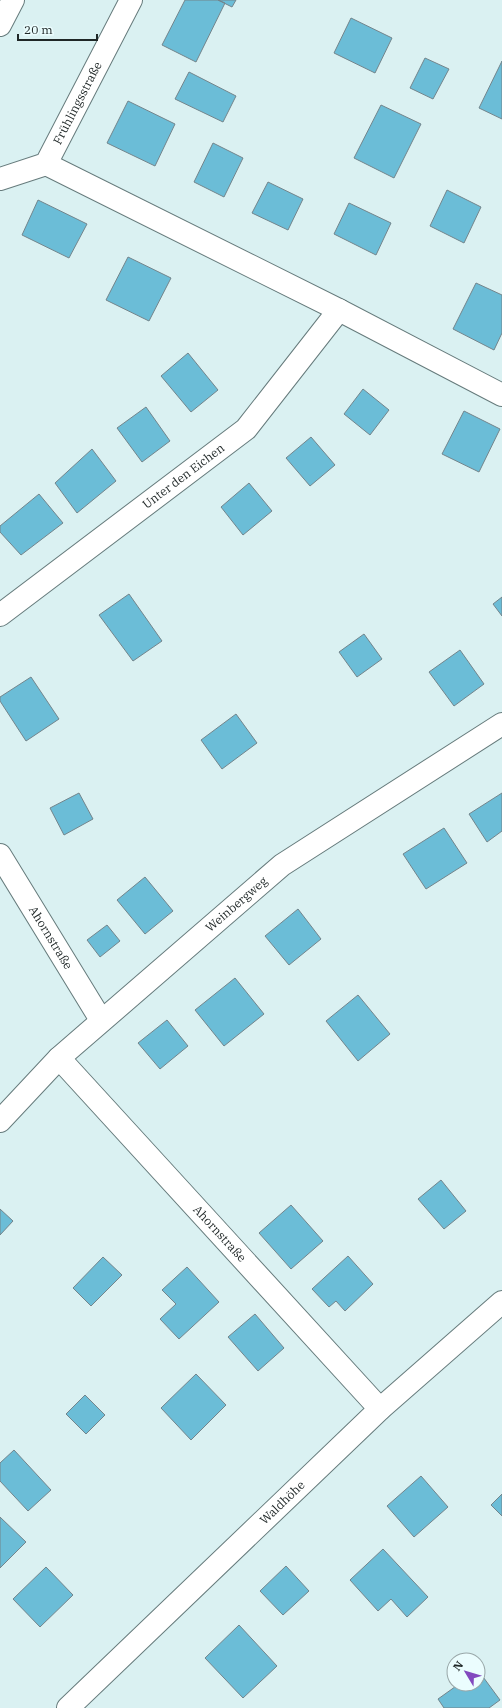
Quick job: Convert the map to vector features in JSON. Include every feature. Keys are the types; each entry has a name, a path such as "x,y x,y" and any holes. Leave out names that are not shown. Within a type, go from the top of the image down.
{"street":[{"path":"0,25 13,0"},
{"name":"Frühlingsstraße","path":"46,164 131,0"},
{"path":"0,178 46,164 339,310 502,395"},
{"name":"Unter den Eichen","path":"0,615 246,429 339,310"},
{"name":"Weinbergweg","path":"0,1121 59,1058 101,1020 282,865 502,724"},
{"name":"Ahornstraße","path":"0,855 101,1020"},
{"name":"Ahornstraße","path":"59,1058 380,1410"},
{"name":"Waldhöhe","path":"71,1707 380,1410 502,1302"}],"building":[{"path":"185,0 218,0 225,3 196,62 162,45"},
{"path":"218,0 236,0 232,7"},
{"path":"351,18 392,38 375,73 334,53"},
{"path":"425,58 449,69 433,99 410,88"},
{"path":"502,61 502,119 479,108"},
{"path":"189,72 236,96 223,122 175,99"},
{"path":"128,101 175,124 155,166 107,143"},
{"path":"381,105 421,124 394,178 354,158"},
{"path":"213,143 243,158 224,197 194,182"},
{"path":"268,182 303,199 288,230 252,213"},
{"path":"447,190 481,207 464,243 430,226"},
{"path":"38,200 87,224 69,258 22,235"},
{"path":"349,203 391,223 376,255 334,234"},
{"path":"128,257 171,278 149,321 106,300"},
{"path":"476,283 502,295 502,333 494,350 453,329"},
{"path":"188,353 218,390 191,412 161,376"},
{"path":"363,389 389,410 370,435 344,414"},
{"path":"146,407 170,441 142,462 117,428"},
{"path":"464,411 500,429 479,472 442,454"},
{"path":"311,437 335,465 310,486 286,458"},
{"path":"92,449 116,481 77,513 55,483"},
{"path":"249,483 272,511 243,535 221,507"},
{"path":"39,494 63,523 21,555 0,532 0,526"},
{"path":"129,594 162,641 133,661 99,615"},
{"path":"502,597 502,616 493,604"},
{"path":"364,634 382,659 357,677 339,652"},
{"path":"460,650 484,684 454,706 429,672"},
{"path":"31,677 59,719 26,741 0,701 0,697"},
{"path":"236,714 257,743 222,769 201,740"},
{"path":"79,793 93,819 64,835 50,808"},
{"path":"502,793 502,831 487,842 469,814"},
{"path":"444,828 467,863 426,889 403,854"},
{"path":"145,877 173,911 145,934 117,900"},
{"path":"298,909 321,939 289,965 265,936"},
{"path":"107,925 120,941 100,957 87,940"},
{"path":"235,978 264,1014 224,1046 195,1010"},
{"path":"358,995 390,1034 358,1061 326,1021"},
{"path":"167,1020 188,1046 160,1069 138,1043"},
{"path":"441,1180 466,1211 444,1229 418,1199"},
{"path":"291,1205 323,1241 291,1269 259,1233"},
{"path":"0,1209 13,1221 0,1235"},
{"path":"348,1256 373,1284 345,1311 336,1301 329,1307 312,1289"},
{"path":"103,1257 122,1275 91,1306 73,1288"},
{"path":"187,1267 219,1302 179,1339 160,1319 176,1304 162,1290"},
{"path":"255,1314 284,1348 258,1371 228,1337"},
{"path":"196,1374 226,1405 191,1440 161,1408"},
{"path":"85,1395 105,1415 86,1434 66,1414"},
{"path":"14,1450 51,1490 28,1511 0,1481 0,1463"},
{"path":"421,1476 448,1507 414,1537 387,1506"},
{"path":"502,1494 502,1516 491,1505"},
{"path":"0,1517 26,1542 0,1568"},
{"path":"383,1549 428,1597 407,1617 391,1599 378,1611 350,1580"},
{"path":"286,1566 309,1591 283,1615 260,1591"},
{"path":"46,1567 73,1595 40,1627 13,1599"},
{"path":"239,1625 277,1666 243,1698 205,1658"},
{"path":"486,1681 500,1700 489,1708 444,1708 438,1699 448,1692 486,1692"}]}
